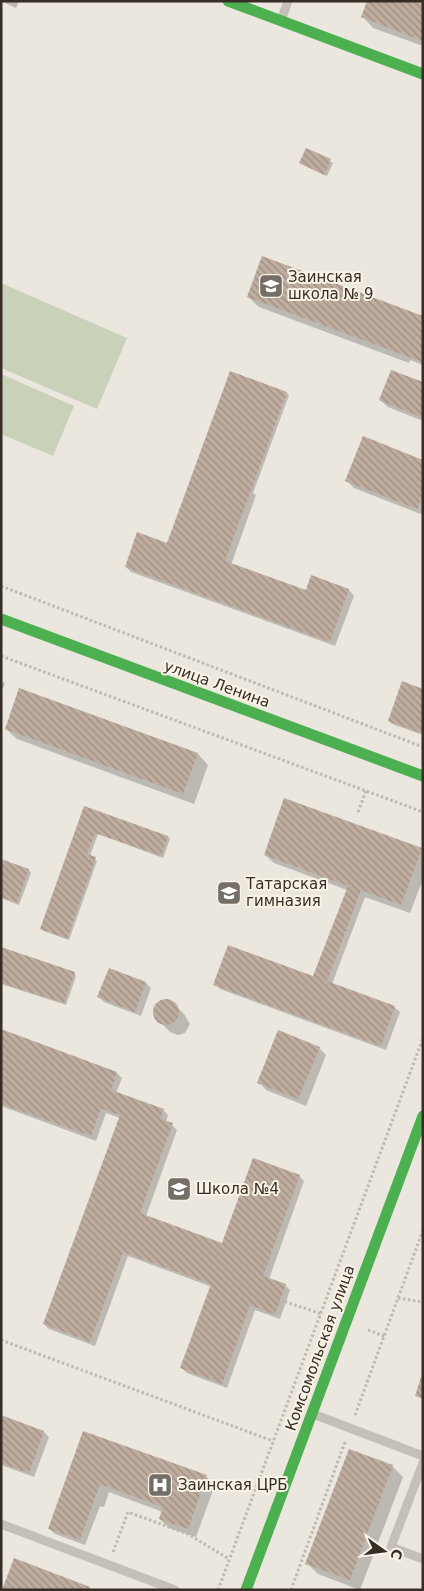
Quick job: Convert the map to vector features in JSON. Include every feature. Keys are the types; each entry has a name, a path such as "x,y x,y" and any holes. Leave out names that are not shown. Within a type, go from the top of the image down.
{"street":[{"path":"228,1 423,74"},
{"name":"улица Ленина","path":"1,619 423,776"},
{"name":"Комсомольская улица","path":"246,1590 423,1116"}],"lane":[{"path":"281,21 288,1"},
{"path":"312,1413 423,1456"},
{"path":"423,1463 391,1547 423,1559"},
{"path":"1,1524 175,1590"}],"path":[{"path":"1,586 423,747"},
{"path":"1,656 423,812"},
{"path":"358,812 366,791"},
{"path":"218,1590 423,1038"},
{"path":"291,1590 423,1230"},
{"path":"398,1298 423,1302"},
{"path":"1,1340 273,1440"},
{"path":"108,1564 128,1512 188,1534 229,1559"}],"green space":[{"path":"1,283 127,338 97,409 1,368"},
{"path":"1,374 74,406 53,456 1,434"}],"building":[{"path":"367,1 423,1 423,41 361,17"},
{"path":"306,148 331,159 324,175 299,163"},
{"path":"262,256 423,316 423,362 247,297"},
{"path":"391,370 423,382 423,418 379,400"},
{"path":"230,371 287,392 225,561 306,590 311,575 349,589 330,642 125,567 137,532 167,543"},
{"path":"363,436 423,460 423,495 417,509 345,481"},
{"path":"402,681 423,689 423,734 388,721"},
{"path":"19,688 198,753 183,794 5,729"},
{"path":"284,798 422,848 401,905 361,890 327,981 395,1006 381,1046 213,985 228,945 313,976 348,886 264,855"},
{"path":"84,806 168,836 161,856 95,833 87,854 96,857 67,939 40,929"},
{"path":"1,859 29,869 17,903 1,897"},
{"path":"1,947 75,972 64,1003 1,983"},
{"path":"109,968 146,982 135,1012 97,997"},
{"path":"166,999 175,1003 179,1012 175,1021 166,1025 157,1021 153,1012 157,1003"},
{"path":"1,1029 117,1072 111,1090 164,1109 160,1119 173,1123 140,1213 222,1243 253,1158 300,1175 263,1276 286,1284 275,1315 250,1305 222,1384 180,1368 211,1284 123,1252 90,1342 43,1324 120,1115 101,1108 91,1136 1,1104"},
{"path":"278,1030 320,1047 298,1099 257,1083"},
{"path":"423,1374 423,1399 415,1396"},
{"path":"1,1415 44,1431 29,1473 1,1463"},
{"path":"83,1431 207,1475 188,1529 159,1519 163,1507 100,1484 80,1540 48,1529"},
{"path":"349,1449 393,1465 350,1580 305,1564"},
{"path":"14,1558 90,1587 89,1590 2,1590"}],"traffic: fast":[{"path":"228,1 423,74"},
{"path":"1,619 423,776"},
{"path":"246,1590 423,1116"}],"place":[{"name":"Заинская школа № 9","path":"271,286"},
{"name":"Татарская гимназия","path":"229,893"},
{"name":"Школа №4","path":"179,1189"},
{"name":"Заинская ЦРБ","path":"160,1485"}]}
